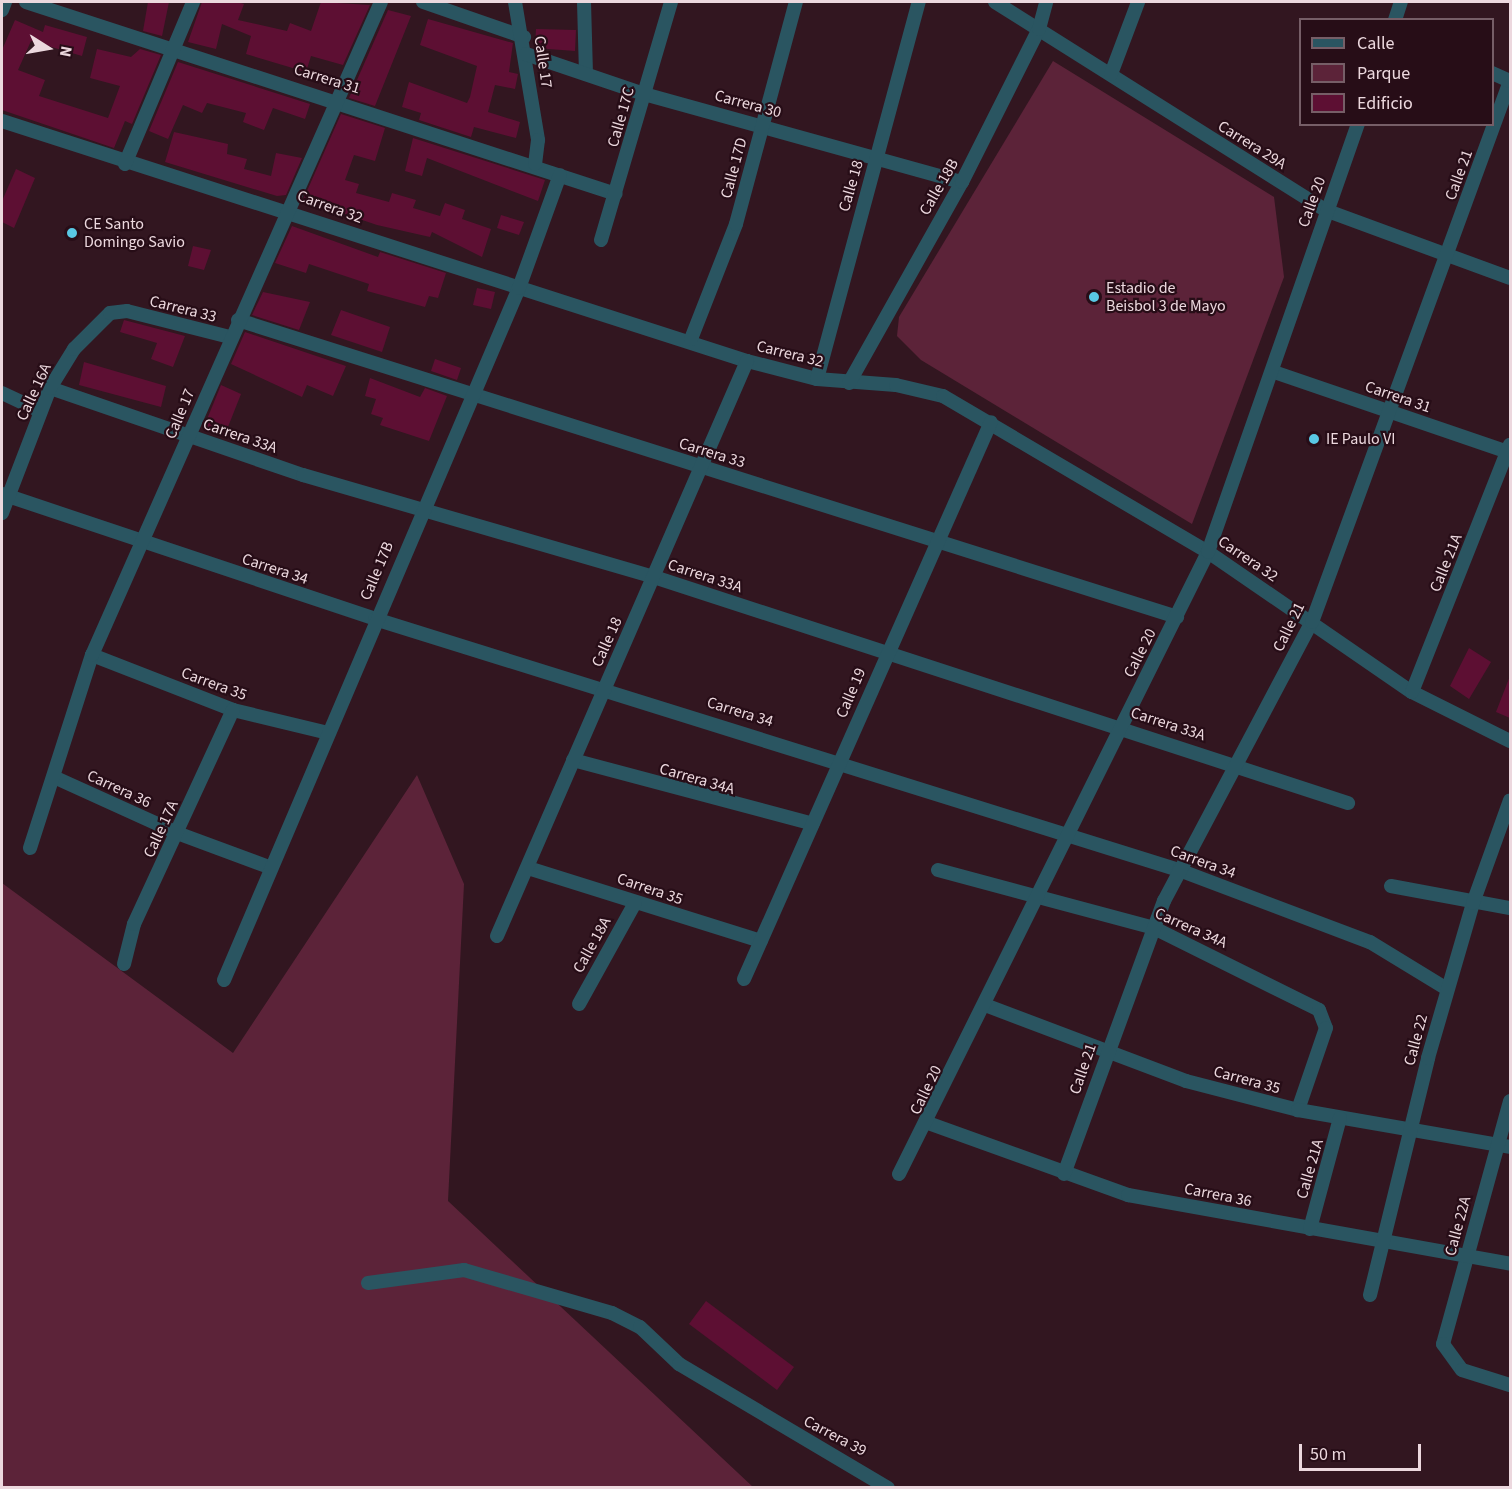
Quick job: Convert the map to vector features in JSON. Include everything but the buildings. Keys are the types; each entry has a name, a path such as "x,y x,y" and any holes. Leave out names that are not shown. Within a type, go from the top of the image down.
{"street":[{"path":"2,10 5,2"},
{"name":"Carrera 31","path":"26,2 337,99 535,164 616,194"},
{"path":"125,164 193,2"},
{"name":"Calle 17","path":"30,848 56,778 92,655 139,542 190,436 230,337 381,2"},
{"path":"423,2 524,37"},
{"name":"Calle 17","path":"515,2 524,37 538,140 535,164"},
{"path":"584,2 586,74"},
{"name":"Calle 17C","path":"601,240 671,2"},
{"name":"Calle 17D","path":"691,339 736,224 795,2"},
{"name":"Calle 18","path":"817,379 919,2"},
{"name":"Carrera 29A","path":"995,2 1325,210 1510,278"},
{"name":"Calle 18B","path":"849,382 962,182 1039,29 1046,2"},
{"path":"1111,74 1138,2"},
{"path":"1396,18 1401,2"},
{"name":"Carrera 30","path":"526,54 644,94 877,155 962,182"},
{"path":"1494,74 1510,81"},
{"name":"Calle 21","path":"1494,125 1510,81"},
{"name":"Carrera 32","path":"2,121 125,164 287,209 519,288 691,339 747,361 817,379 943,396 991,422 1208,552 1412,692 1510,741"},
{"name":"Calle 20","path":"899,1174 928,1123 1040,893 1066,834 1208,552 1274,372 1325,210 1357,126"},
{"name":"Calle 21","path":"1064,1174 1107,1051 1154,927 1179,870 1312,622 1494,126"},
{"name":"Calle 17B","path":"224,980 269,867 422,508 519,288 560,175"},
{"name":"Carrera 33","path":"127,311 230,337"},
{"name":"Calle 16A","path":"2,513 6,495 50,388 92,328 110,313 127,311"},
{"name":"Carrera 33","path":"238,320 471,398 704,468 1177,617"},
{"name":"Calle 18","path":"497,936 604,688 704,468 747,361"},
{"name":"Carrera 31","path":"1274,372 1510,450"},
{"name":"Carrera 33A","path":"50,388 190,436 654,577 886,653 1122,726 1348,803"},
{"path":"2,393 40,411"},
{"name":"Calle 19","path":"744,978 840,762 934,540 991,422"},
{"name":"Calle 21A","path":"1412,692 1510,450"},
{"name":"Carrera 34","path":"6,495 139,542 375,619 604,688 1179,870 1370,942 1447,989"},
{"name":"Carrera 35","path":"92,655 233,710 328,733"},
{"name":"Calle 17A","path":"124,964 134,924 233,710"},
{"name":"Carrera 34A","path":"573,760 813,824"},
{"name":"Carrera 36","path":"56,778 177,833 269,867"},
{"name":"Calle 22","path":"1370,1295 1447,989 1473,903 1510,800"},
{"name":"Carrera 35","path":"528,868 576,879 634,903 761,941"},
{"name":"Carrera 34A","path":"938,870 1040,893 1154,927 1319,1010 1326,1028 1298,1110"},
{"path":"1390,886 1510,908"},
{"name":"Calle 18A","path":"579,1004 634,903"},
{"name":"Carrera 35","path":"985,1005 1186,1081 1340,1119 1504,1145"},
{"name":"Calle 22A","path":"1510,1101 1504,1145 1445,1328 1450,1358 1462,1370 1510,1385"},
{"name":"Calle 21A","path":"1310,1229 1340,1119"},
{"name":"Carrera 36","path":"928,1123 1064,1174 1128,1195 1382,1243 1468,1254 1510,1264"},
{"name":"Carrera 39","path":"368,1283 465,1270 612,1313 640,1327 679,1364 764,1417 888,1488"}],"green space":[{"name":"Estadio de Beisbol 3 de Mayo","path":"1053,61 1274,197 1284,277 1192,524 921,360 897,336 899,317"},
{"path":"417,775 464,884 448,1201 753,1487 2,1487 2,883 233,1053"}],"place":[{"name":"CE Santo Domingo Savio","path":"72,233"},
{"name":"Estadio de Beisbol 3 de Mayo","path":"1094,297"},
{"name":"IE Paulo VI","path":"1314,439"}]}
